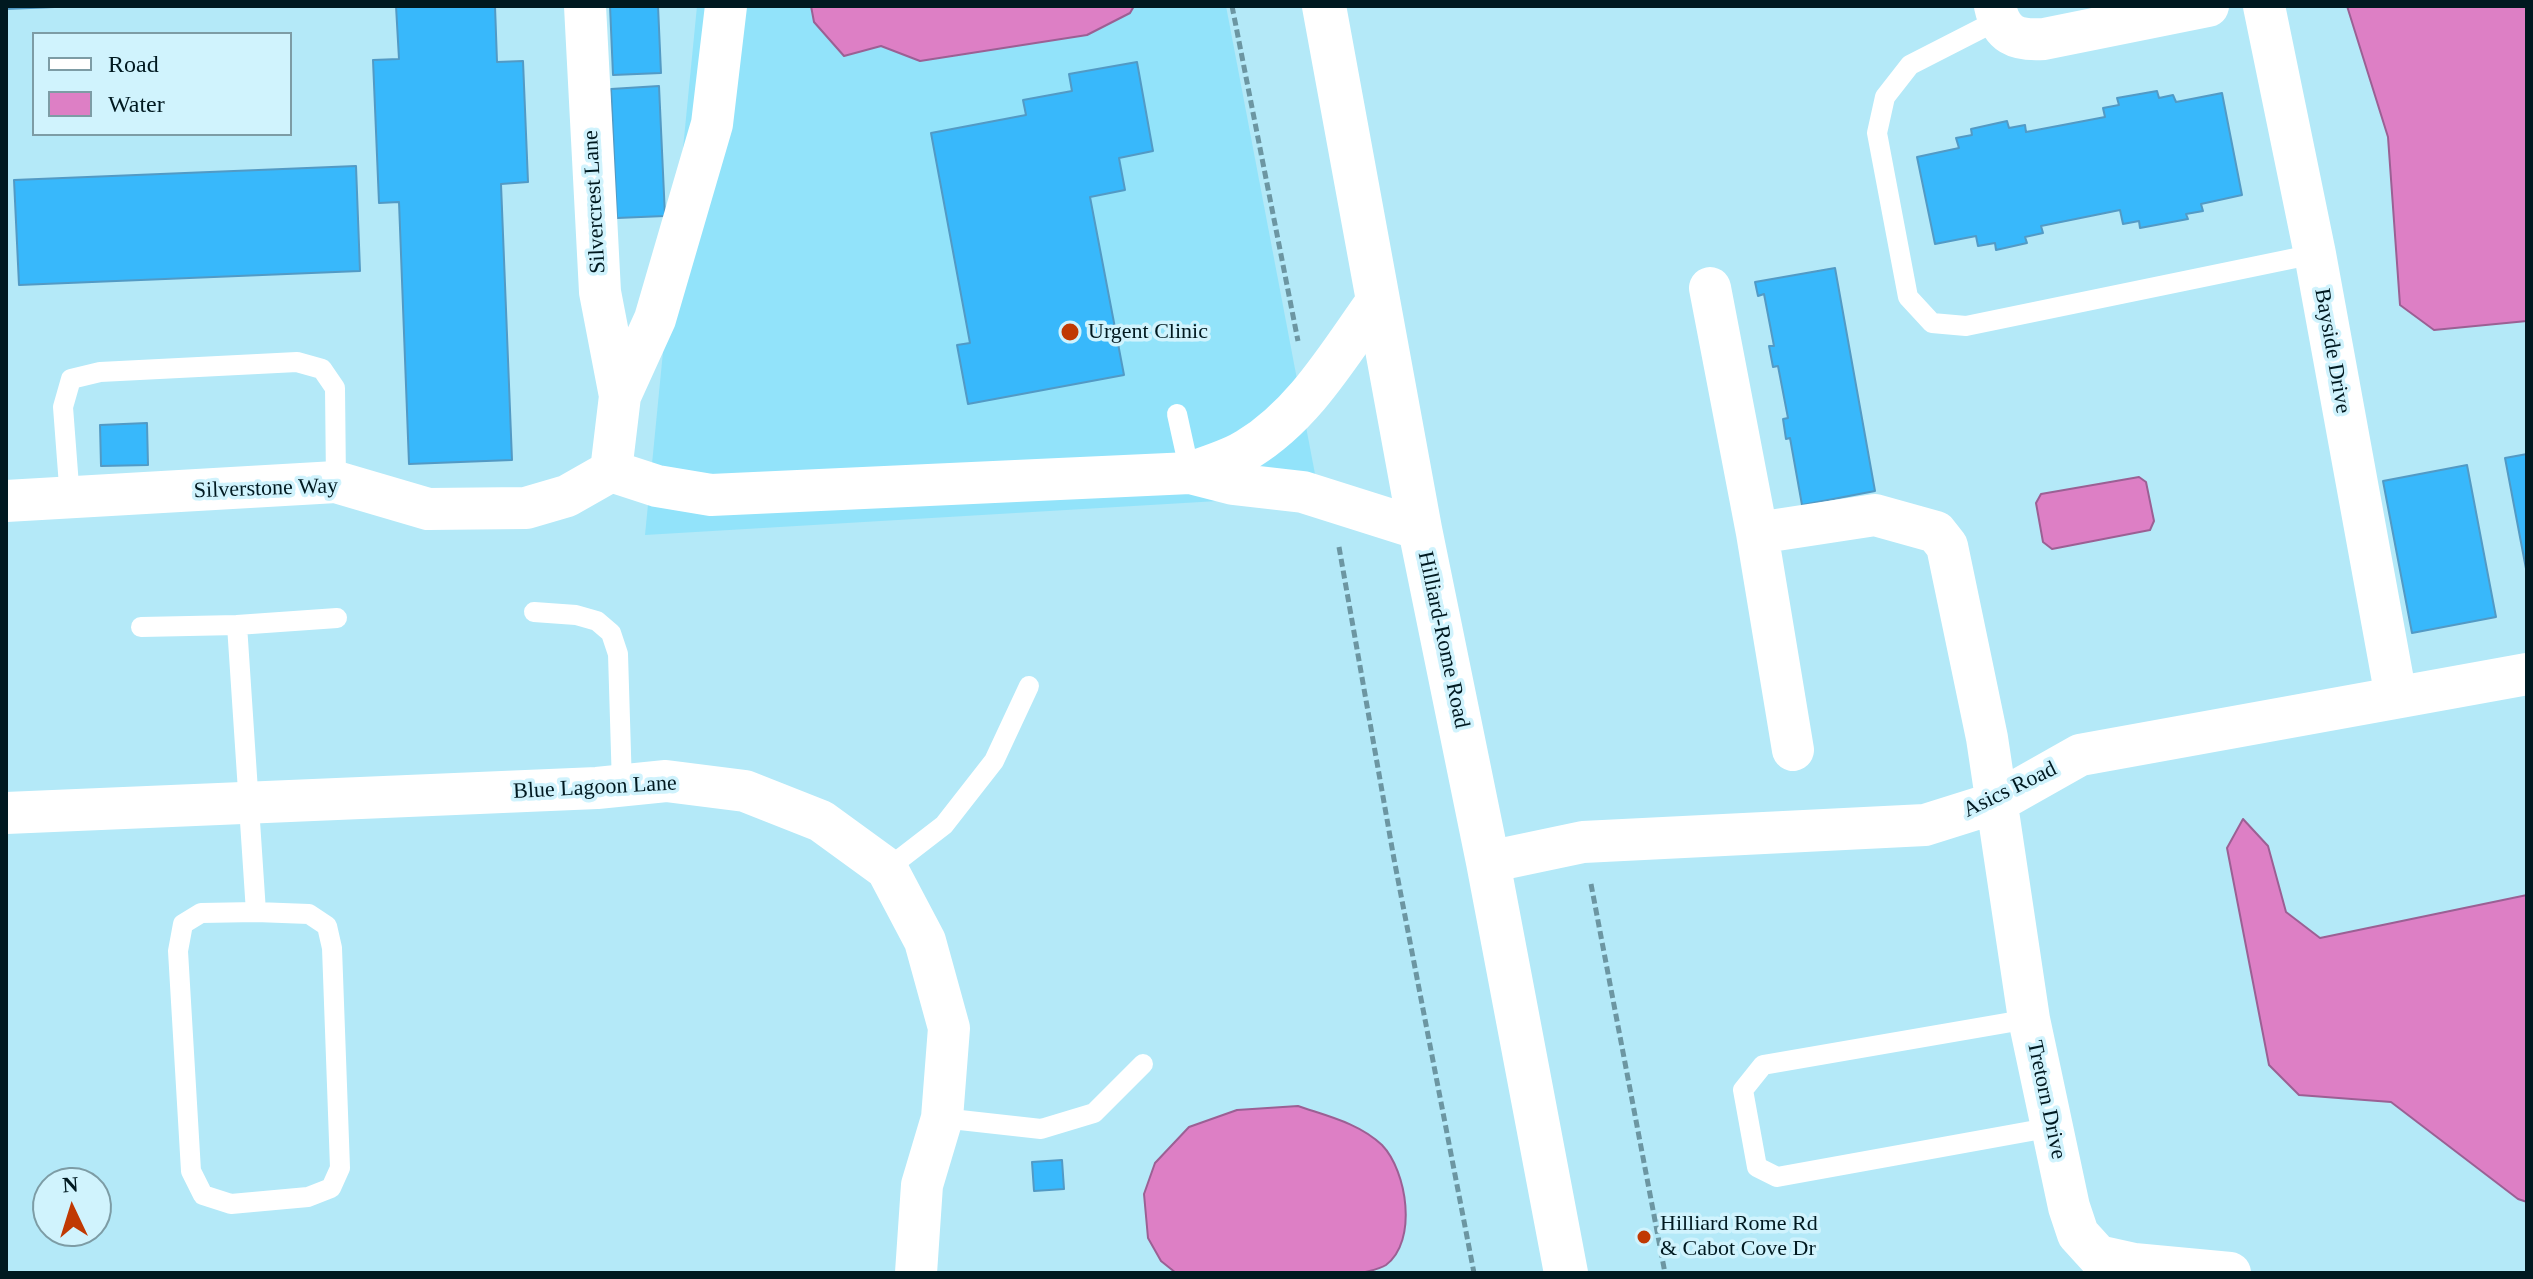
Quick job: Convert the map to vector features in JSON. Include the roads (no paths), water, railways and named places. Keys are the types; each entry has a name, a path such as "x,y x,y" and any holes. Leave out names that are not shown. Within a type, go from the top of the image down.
{"main road":[{"name":"Hilliard-Rome Road","path":"1324,6 1420,529 1488,862 1566,1273"}],"street":[{"name":"Silvercrest Lane","path":"585,6 600,292 620,396"},
{"path":"726,6 712,124 655,319 620,396 611,471 657,486 711,495 1190,473 1233,484 1303,492 1420,529"},
{"path":"1996,13 2009,34 2026,41 2208,6"},
{"name":"Bayside Drive","path":"2264,6 2315,254 2396,697"},
{"path":"1710,288 1757,533 1793,750"},
{"path":"1190,473 1245,451 1283,424 1311,393 1378,300"},
{"name":"Silverstone Way","path":"6,501 336,482 428,509 526,508 567,496 611,471"},
{"name":"Tretorn Drive","path":"1757,533 1875,515 1936,532 1947,546 1987,738 2029,1019 2069,1207 2078,1234 2098,1256 2134,1264 2230,1273"},
{"name":"Asics Road","path":"1488,862 1583,842 1925,825 1995,803 2080,755 2527,674"},
{"name":"Blue Lagoon Lane","path":"6,813 622,786 666,781 745,791 821,821 887,869 925,941 949,1028 942,1118 922,1185 916,1273"}],"lane":[{"path":"1996,13 1910,65 1885,97 1877,133 1908,297 1932,323 1966,326 2315,254"},
{"path":"70,499 63,407 71,379 100,372 297,362 322,369 335,388 336,482"},
{"path":"1177,414 1190,473"},
{"path":"534,612 576,615 597,621 611,633 619,665 622,786"},
{"path":"141,627 237,625 337,618"},
{"path":"237,625 256,912"},
{"path":"887,869 944,825 986,772 1029,686"},
{"path":"256,912 309,914 327,926 332,948 340,1168 331,1188 308,1197 231,1204 203,1195 191,1171 178,951 183,924 201,913 256,912"},
{"path":"2029,1019 1763,1065 1743,1090 1757,1167 1777,1177 2053,1127"},
{"path":"942,1118 1041,1129 1094,1113 1143,1064"}],"water":[{"path":"811,6 1134,6 1130,13 1087,35 920,61 881,46 844,56 814,22"},
{"path":"2347,6 2527,6 2527,321 2434,330 2400,305 2388,137"},
{"path":"2139,477 2146,482 2154,521 2150,530 2052,549 2043,542 2036,503 2041,494"},
{"path":"2243,819 2268,846 2286,912 2320,938 2527,895 2527,1202 2518,1199 2391,1102 2299,1095 2269,1065 2227,848"},
{"path":"1298,1106 1363,1131 1382,1145 1391,1157 1403,1188 1405,1206 1402,1240 1396,1254 1386,1265 1362,1273 1176,1273 1161,1261 1148,1238 1144,1194 1155,1163 1189,1127 1237,1110"}],"place":[{"name":"Urgent Clinic","path":"1070,332"},
{"name":"Hilliard Rome Rd & Cabot Cove Dr","path":"1644,1237"}]}
